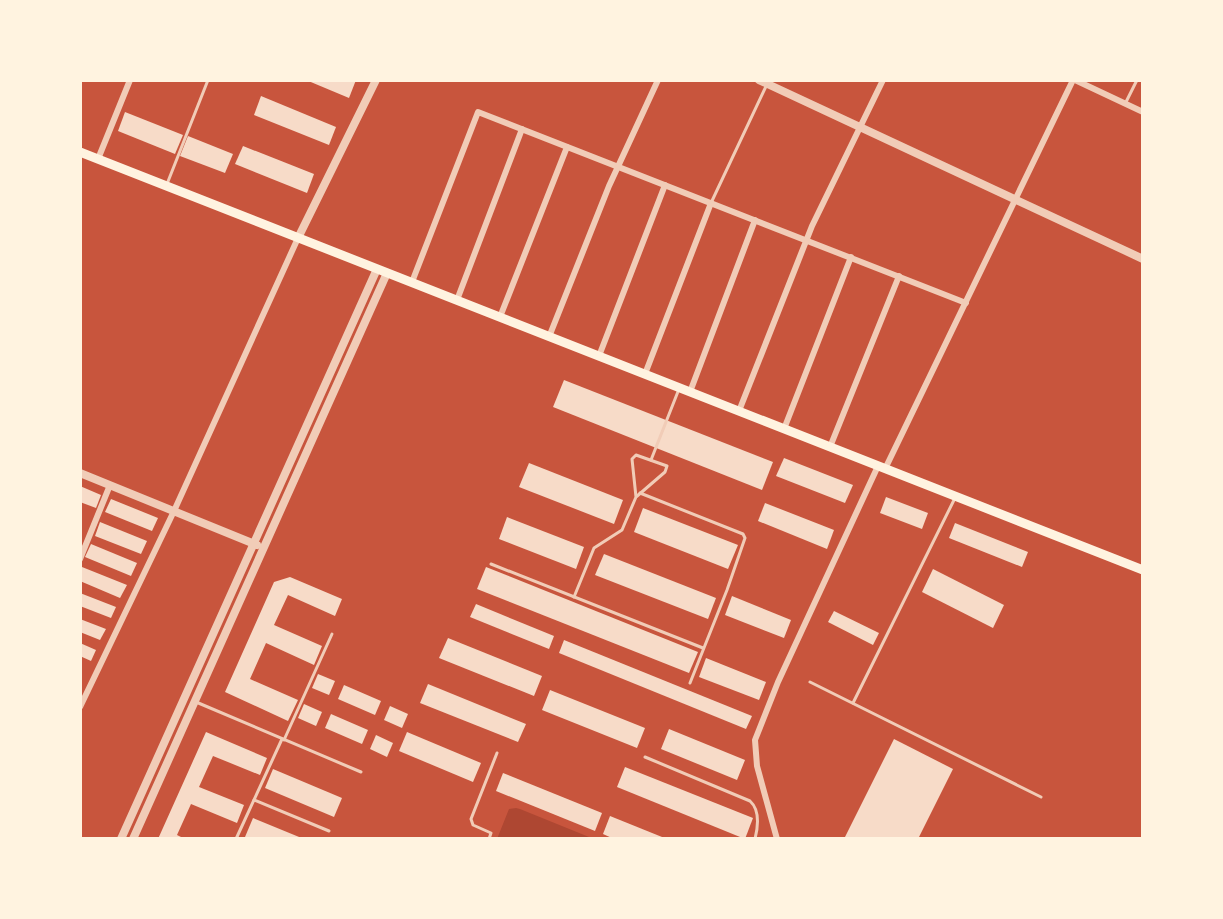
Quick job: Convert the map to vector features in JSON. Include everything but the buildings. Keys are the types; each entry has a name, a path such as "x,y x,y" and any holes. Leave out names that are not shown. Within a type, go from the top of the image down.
{"main road":[{"path":"80,152 1143,570"}],"street":[{"path":"98,159 130,80"},
{"path":"80,707 174,511 298,238 376,80"},
{"path":"549,337 618,166 658,80"},
{"path":"739,411 807,240 883,80"},
{"path":"777,839 757,766 755,740 778,682 1074,80 1143,112"},
{"path":"765,81 1143,259"},
{"path":"412,282 478,112 966,303"},
{"path":"457,300 522,129"},
{"path":"500,317 567,147"},
{"path":"599,356 665,185"},
{"path":"645,374 711,203"},
{"path":"685,390 755,220"},
{"path":"784,429 851,257"},
{"path":"121,839 382,271"},
{"path":"133,839 264,548 382,271"},
{"path":"830,447 899,276"},
{"path":"80,473 264,548"},
{"path":"80,559 110,485"}],"lane":[{"path":"166,186 208,80"},
{"path":"1125,103 1137,80"},
{"path":"711,203 765,81"},
{"path":"651,460 685,390"},
{"path":"574,597 594,548 622,530 638,495 665,472 667,466 636,455 632,459 638,495"},
{"path":"638,495 743,534 745,538 690,683"},
{"path":"853,703 956,497"},
{"path":"491,564 704,648"},
{"path":"236,839 332,634"},
{"path":"810,682 1041,797"},
{"path":"196,702 361,772"},
{"path":"489,839 491,833 473,825 471,819 497,753"},
{"path":"645,757 750,801 756,808 758,829 755,839"},
{"path":"254,800 329,831"}],"shaded area":[{"path":"516,808 594,839 497,839 509,809"}]}
